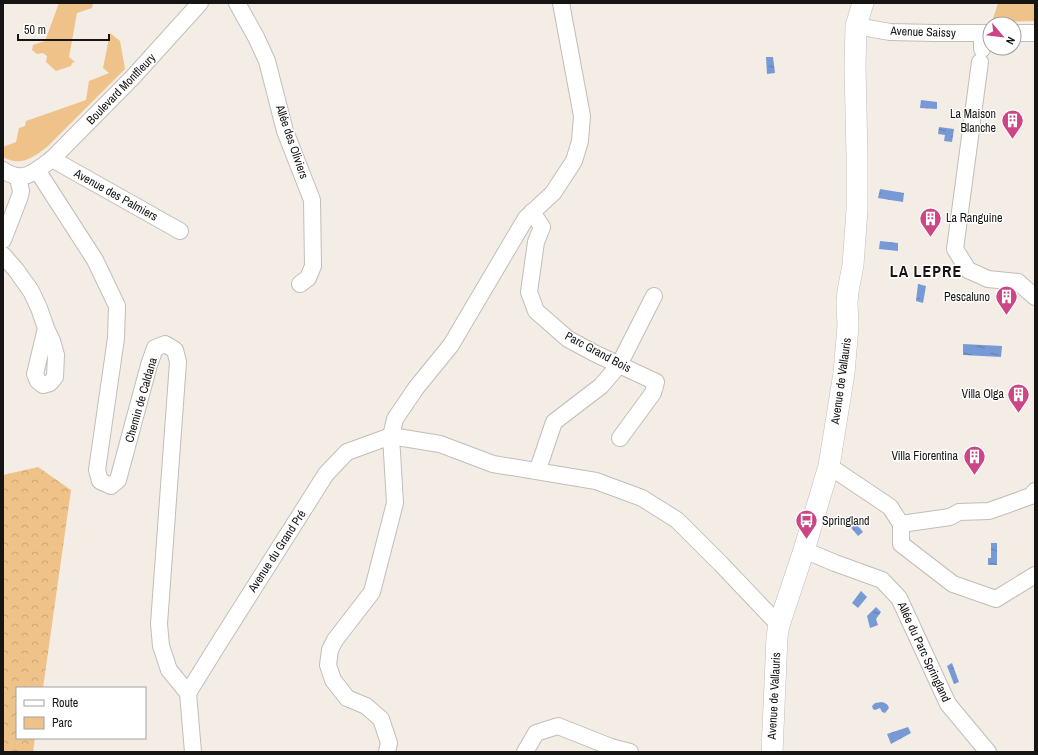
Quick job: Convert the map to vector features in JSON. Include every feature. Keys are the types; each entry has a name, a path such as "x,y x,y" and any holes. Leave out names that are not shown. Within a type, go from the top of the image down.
{"main road":[{"name":"Avenue de Vallauris","path":"772,752 777,637 779,625 804,550 829,466 844,374 848,326 848,291 855,243 857,156 855,65 856,26 863,3"}],"street":[{"name":"Boulevard Montfleury","path":"18,178 37,170 52,159 139,72 200,3"},
{"name":"Allée des Oliviers","path":"237,3 267,60 285,131 312,200 313,266 308,278 300,284"},
{"path":"387,752 389,743 381,719 366,706 347,698 333,680 328,665 330,650 335,640 372,592 395,503 391,436 395,419 416,388 452,345 526,218 553,193 574,161 580,141 582,116 561,3"},
{"name":"Avenue Saissy","path":"856,26 890,32 935,34 982,33"},
{"path":"1022,33 1035,32"},
{"path":"982,51 955,249 968,270 988,279 1018,282 1035,297"},
{"name":"Avenue des Palmiers","path":"52,159 180,231"},
{"path":"3,170 18,178 21,191 3,240"},
{"name":"Chemin de Caldana","path":"37,170 95,260 116,306 116,338 97,470 100,481 111,486 118,480 149,365 156,348 165,344 175,350 178,362 159,624 161,646 169,670 188,693"},
{"name":"Parc Grand Bois","path":"532,212 542,228 536,242 529,292 536,311 568,339 656,382 653,393 620,438"},
{"path":"3,255 31,291 46,328"},
{"path":"539,466 554,422 601,386 619,365 654,296"},
{"path":"391,436 440,444 493,464 596,481 642,498 677,520 779,625"},
{"name":"Avenue du Grand Pré","path":"188,693 218,642 326,474 347,452 391,436"},
{"path":"829,466 890,507 901,524 901,544 953,584 996,599 1035,575"},
{"path":"901,524 950,517 959,512 989,511 1031,496 1035,491"},
{"name":"Allée du Parc Springland","path":"804,550 882,580 899,598 948,704 988,752"},
{"path":"188,693 193,752"},
{"path":"525,752 536,734 558,726 611,747 630,752"}],"green space":[{"path":"59,3 93,3 92,8 77,13 69,57 75,62 72,63 71,66 56,71 46,62 47,56 43,53 37,54 32,50 33,45 45,41"},
{"path":"998,3 1035,3 1035,21 1022,21 1022,16 994,16"},
{"path":"110,33 120,41 125,69 42,151 31,158 21,161 9,160 3,157 3,147 16,142 19,128 25,126 26,121 86,100 89,81 109,73 103,68"},
{"path":"38,467 71,490 43,687 16,687 16,739 35,739 33,752 3,752 3,475"}],"water":[{"path":"766,57 773,57 775,73 767,74"},
{"path":"921,100 937,102 937,109 920,108"},
{"path":"939,127 954,129 952,142 944,141 945,135 938,134"},
{"path":"880,189 904,193 903,202 878,198"},
{"path":"880,241 898,243 898,251 879,249"},
{"path":"918,284 926,286 923,303 916,301"},
{"path":"963,344 1002,346 1001,357 963,355"},
{"path":"853,520 863,532 858,536 848,524"},
{"path":"991,543 997,543 997,565 988,565 988,558 991,558"},
{"path":"861,591 867,597 858,608 852,603"},
{"path":"876,607 881,612 876,619 878,625 870,628 867,616"},
{"path":"952,663 959,682 954,684 947,666"},
{"path":"882,702 889,708 885,713 882,712 880,708 875,710 873,709 872,706 875,703"},
{"path":"908,727 911,733 891,744 887,734"}],"place":[{"name":"La Maison Blanche","path":"1012,140"},
{"name":"La Ranguine","path":"930,238"},
{"name":"Pescaluno","path":"1006,316"},
{"name":"Villa Olga","path":"1019,414"},
{"name":"Villa Fiorentina","path":"974,476"},
{"name":"Springland","path":"807,540"}],"district":[{"name":"LA LEPRE","path":"926,271"}]}
